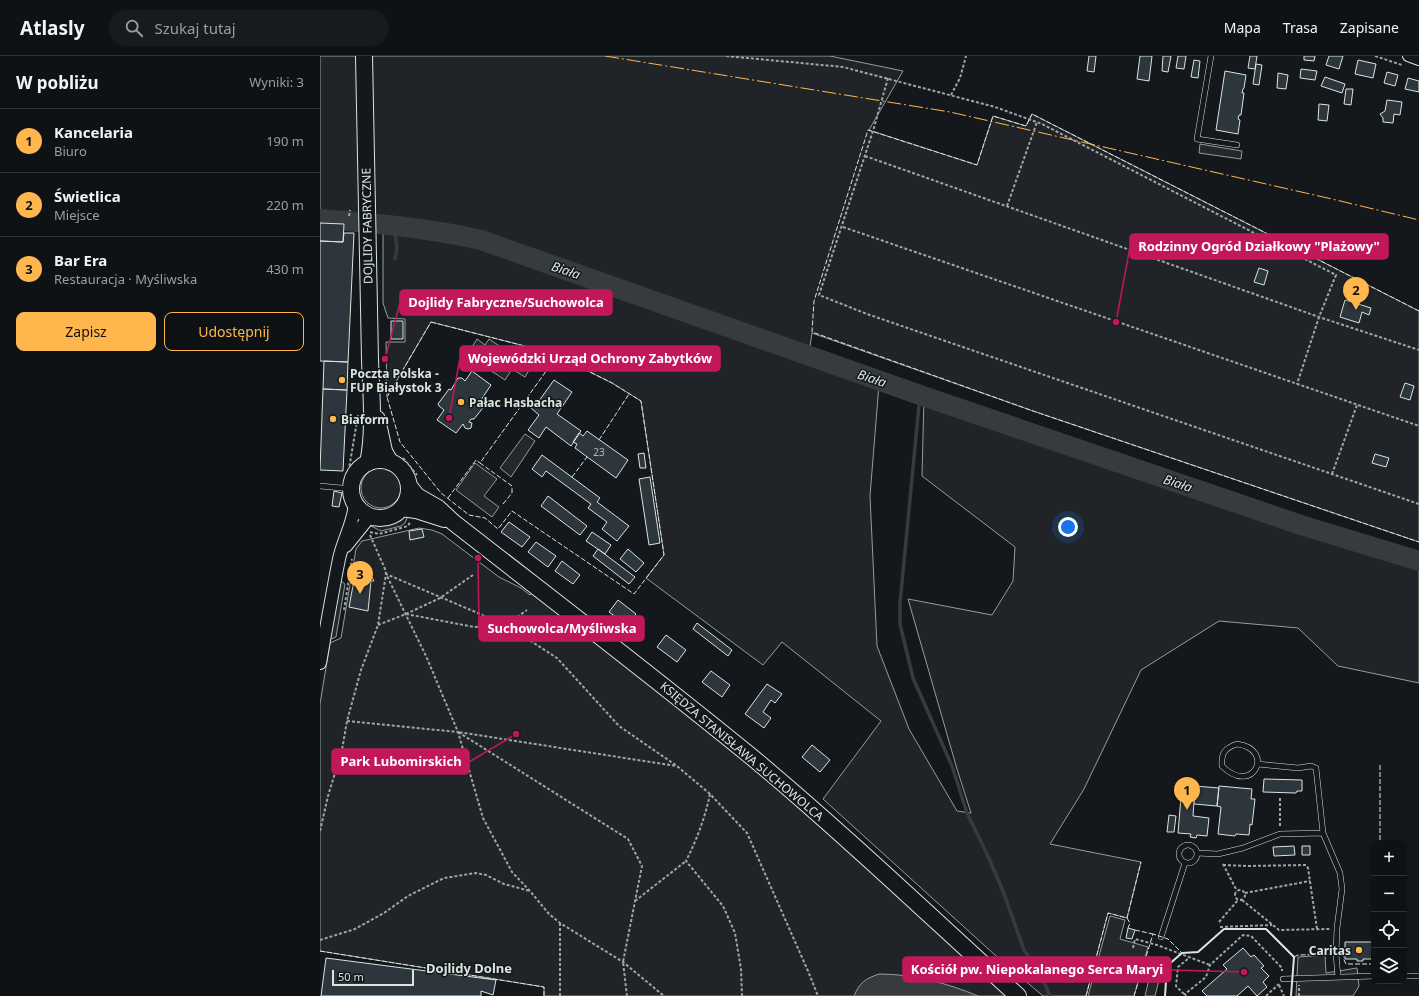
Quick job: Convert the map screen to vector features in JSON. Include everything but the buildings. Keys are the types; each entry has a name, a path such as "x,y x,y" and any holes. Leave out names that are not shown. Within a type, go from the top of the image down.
{"highway":[{"name":"DOJLIDY FABRYCZNE","path":"364,56 372,396 370,452 368,463"},
{"name":"DOJLIDY FABRYCZNE","path":"372,396 384,451 390,462"},
{"path":"379,460 390,462 402,471 407,480 409,486 407,498 402,508 391,515 374,517 365,513 351,494 355,476 359,469 368,463 379,460"},
{"name":"KSIĘDZA STANISŁAWA SUCHOWOLCA","path":"409,486 417,496 438,508 453,522 618,650 754,759 857,848 1018,996"},
{"name":"KSIĘDZA STANISŁAWA SUCHOWOLCA","path":"402,508 416,510 453,522"}],"street":[{"path":"1408,56 1419,60"},
{"path":"320,663 347,554 353,517 351,494"},
{"path":"347,554 367,520 374,517"}],"lane":[{"path":"1210,56 1197,139 1237,145"},
{"path":"320,486 351,494"},
{"path":"1237,744 1246,745 1253,751 1258,764 1256,770 1250,775 1232,775 1222,766 1221,758 1223,753 1229,747 1237,744"},
{"path":"1258,764 1298,768 1311,766 1316,768 1323,833 1340,873 1342,890 1337,928 1336,954 1338,977"},
{"path":"1197,853 1218,854 1244,848 1280,834 1323,833"},
{"path":"1192,845 1196,848 1197,853 1195,860 1193,862 1185,863 1179,856 1179,851 1182,847 1192,845"},
{"path":"1161,936 1185,863"},
{"path":"1283,979 1371,976"},
{"path":"1407,976 1419,976"}],"path":[{"path":"726,56 843,67 995,107 1037,122 1336,275 1318,317 1297,384"},
{"path":"952,95 960,78 966,56"},
{"path":"1375,56 1408,66"},
{"path":"888,78 865,156 819,295 867,314 1419,504"},
{"path":"1007,206 1037,122"},
{"path":"865,156 1318,317 1419,350"},
{"path":"349,216 350,210"},
{"path":"842,227 1419,426"},
{"path":"1332,474 1357,405"},
{"path":"351,494 359,409"},
{"path":"369,532 386,574 426,656 458,732 483,818 512,872 549,914 560,923 623,962 664,996"},
{"path":"344,610 347,554"},
{"path":"386,574 506,625 557,658 619,726 677,766 710,794 746,833 818,996"},
{"path":"320,831 328,796 342,750 347,721 362,670 378,625 386,574"},
{"path":"378,625 440,598 473,575"},
{"path":"406,614 474,627 506,625 527,610"},
{"path":"347,721 458,732 677,766"},
{"path":"458,732 628,839 642,866 623,962 627,996"},
{"path":"635,901 686,861 697,840 706,814 710,794"},
{"path":"1280,796 1280,834"},
{"path":"1218,854 1238,892 1236,896 1238,900"},
{"path":"686,861 724,906 735,933 741,969 742,996"},
{"path":"1223,864 1248,866 1303,865 1308,868 1317,929"},
{"path":"320,940 354,928 384,913 408,896 444,878 476,873 486,875 504,884 530,891"},
{"path":"1238,892 1241,891 1245,893 1310,881"},
{"path":"1242,900 1245,898 1245,893"},
{"path":"1219,922 1238,900 1242,900 1277,929 1283,931 1337,928"},
{"path":"560,923 560,996"},
{"path":"1220,927 1272,925"},
{"path":"1189,958 1178,967 1176,986 1185,995 1206,977 1210,965 1243,935 1251,936 1282,968 1283,979 1266,996"},
{"path":"1133,948 1135,939 1210,965"},
{"path":"1278,984 1284,996"}],"shaded area":[{"path":"320,56 830,56 903,71 869,130 977,165 993,116 1026,126 1032,114 1419,311 1419,542 1033,411 812,333 808,360 879,384 870,496 877,646 909,729 957,811 971,813 908,599 992,615 1013,581 1015,547 922,476 924,397 1419,566 1419,683 1338,666 1298,628 1219,621 1141,670 1084,789 1050,844 1141,862 1127,918 1108,913 1086,996 1043,996 995,955 823,799 881,721 782,642 763,665 646,578 664,555 641,401 612,383 552,353 431,322 387,397 386,342 405,342 405,319 388,318 383,303 383,228 320,222"},
{"path":"1200,144 1242,151 1241,159 1199,153"},
{"path":"477,339 485,345 489,339 531,367 525,377 512,369 505,380 467,355"},
{"path":"525,434 535,441 511,477 500,468"},
{"path":"475,463 497,479 484,496 499,507 492,517 456,490"},
{"path":"381,468 389,470 395,474 399,480 401,488 399,496 395,502 389,506 381,508 373,506 367,502 363,496 361,488 363,480 367,474 373,470"},
{"path":"403,516 408,516 405,523 401,526 381,531 371,526 374,523 392,521"},
{"path":"419,528 432,530 442,534 499,577 521,588 530,595 532,593 629,668 750,765 933,927 1007,996 544,996 544,987 320,951 320,704 330,643 341,638 356,549 362,541"},
{"path":"340,580 345,584 336,637 329,640"},
{"path":"1110,916 1125,920 1120,939 1148,947 1134,996 1088,996"},
{"path":"1325,955 1326,973 1357,968 1359,986 1353,996 1296,996 1298,957"},
{"path":"1152,966 1162,968 1155,996 1145,996"},
{"path":"879,974 892,974 930,980 978,996 854,996 858,987 870,978"}],"waterway":[{"name":"Biała","path":"320,219 421,229 481,240 920,395 1301,525 1419,561"},
{"path":"394,226 397,248 395,259"},
{"path":"920,395 900,603 900,624 913,678 952,766 967,813 1003,891 1024,950 1040,973 1050,996"}],"fence":[{"path":"1419,311 1032,114 1026,126 993,116 977,165 868,130 814,301 812,332 1033,411 1419,542"},
{"path":"431,322 552,353 612,383 641,401 664,555 634,594 512,511 498,529 485,518 469,515 441,493 400,442 387,397 431,322"},
{"path":"503,504 512,493 512,486 480,463 557,356"},
{"path":"599,440 629,394"},
{"path":"572,477 587,457"},
{"path":"448,498 476,460 480,463"},
{"path":"1380,765 1380,840"},
{"path":"1086,996 1108,913 1127,918 1141,862"},
{"path":"1127,918 1130,923 1128,928"},
{"path":"1135,930 1153,934"},
{"path":"1134,996 1153,934 1168,939 1182,953"},
{"path":"320,951 544,987 544,996"},
{"path":"1294,957 1298,955 1344,954 1346,964 1371,964"}],"wall":[{"path":"1165,996 1167,966 1182,953 1198,952 1224,929 1266,929 1294,957 1291,996"}],"power":[{"path":"605,56 950,112 1419,220"}],"place":[{"name":"Świetlica","path":"1356,310"},
{"name":"Rodzinny Ogród Działkowy \"Plażowy\"","path":"1116,322"},
{"name":"Dojlidy Fabryczne/Suchowolca","path":"385,359"},
{"name":"Poczta Polska - FUP Białystok 3","path":"342,380"},
{"name":"Pałac Hasbacha","path":"461,402"},
{"name":"Wojewódzki Urząd Ochrony Zabytków","path":"449,418"},
{"name":"Biaform","path":"333,419"},
{"name":"Suchowolca/Myśliwska","path":"478,558"},
{"name":"Bar Era","path":"360,594"},
{"name":"Park Lubomirskich","path":"516,734"},
{"name":"Kancelaria","path":"1187,810"},
{"name":"Caritas","path":"1359,950"},
{"name":"Kościół pw. Niepokalanego Serca Maryi","path":"1244,972"}],"district":[{"name":"Dojlidy Dolne","path":"469,968"}]}
